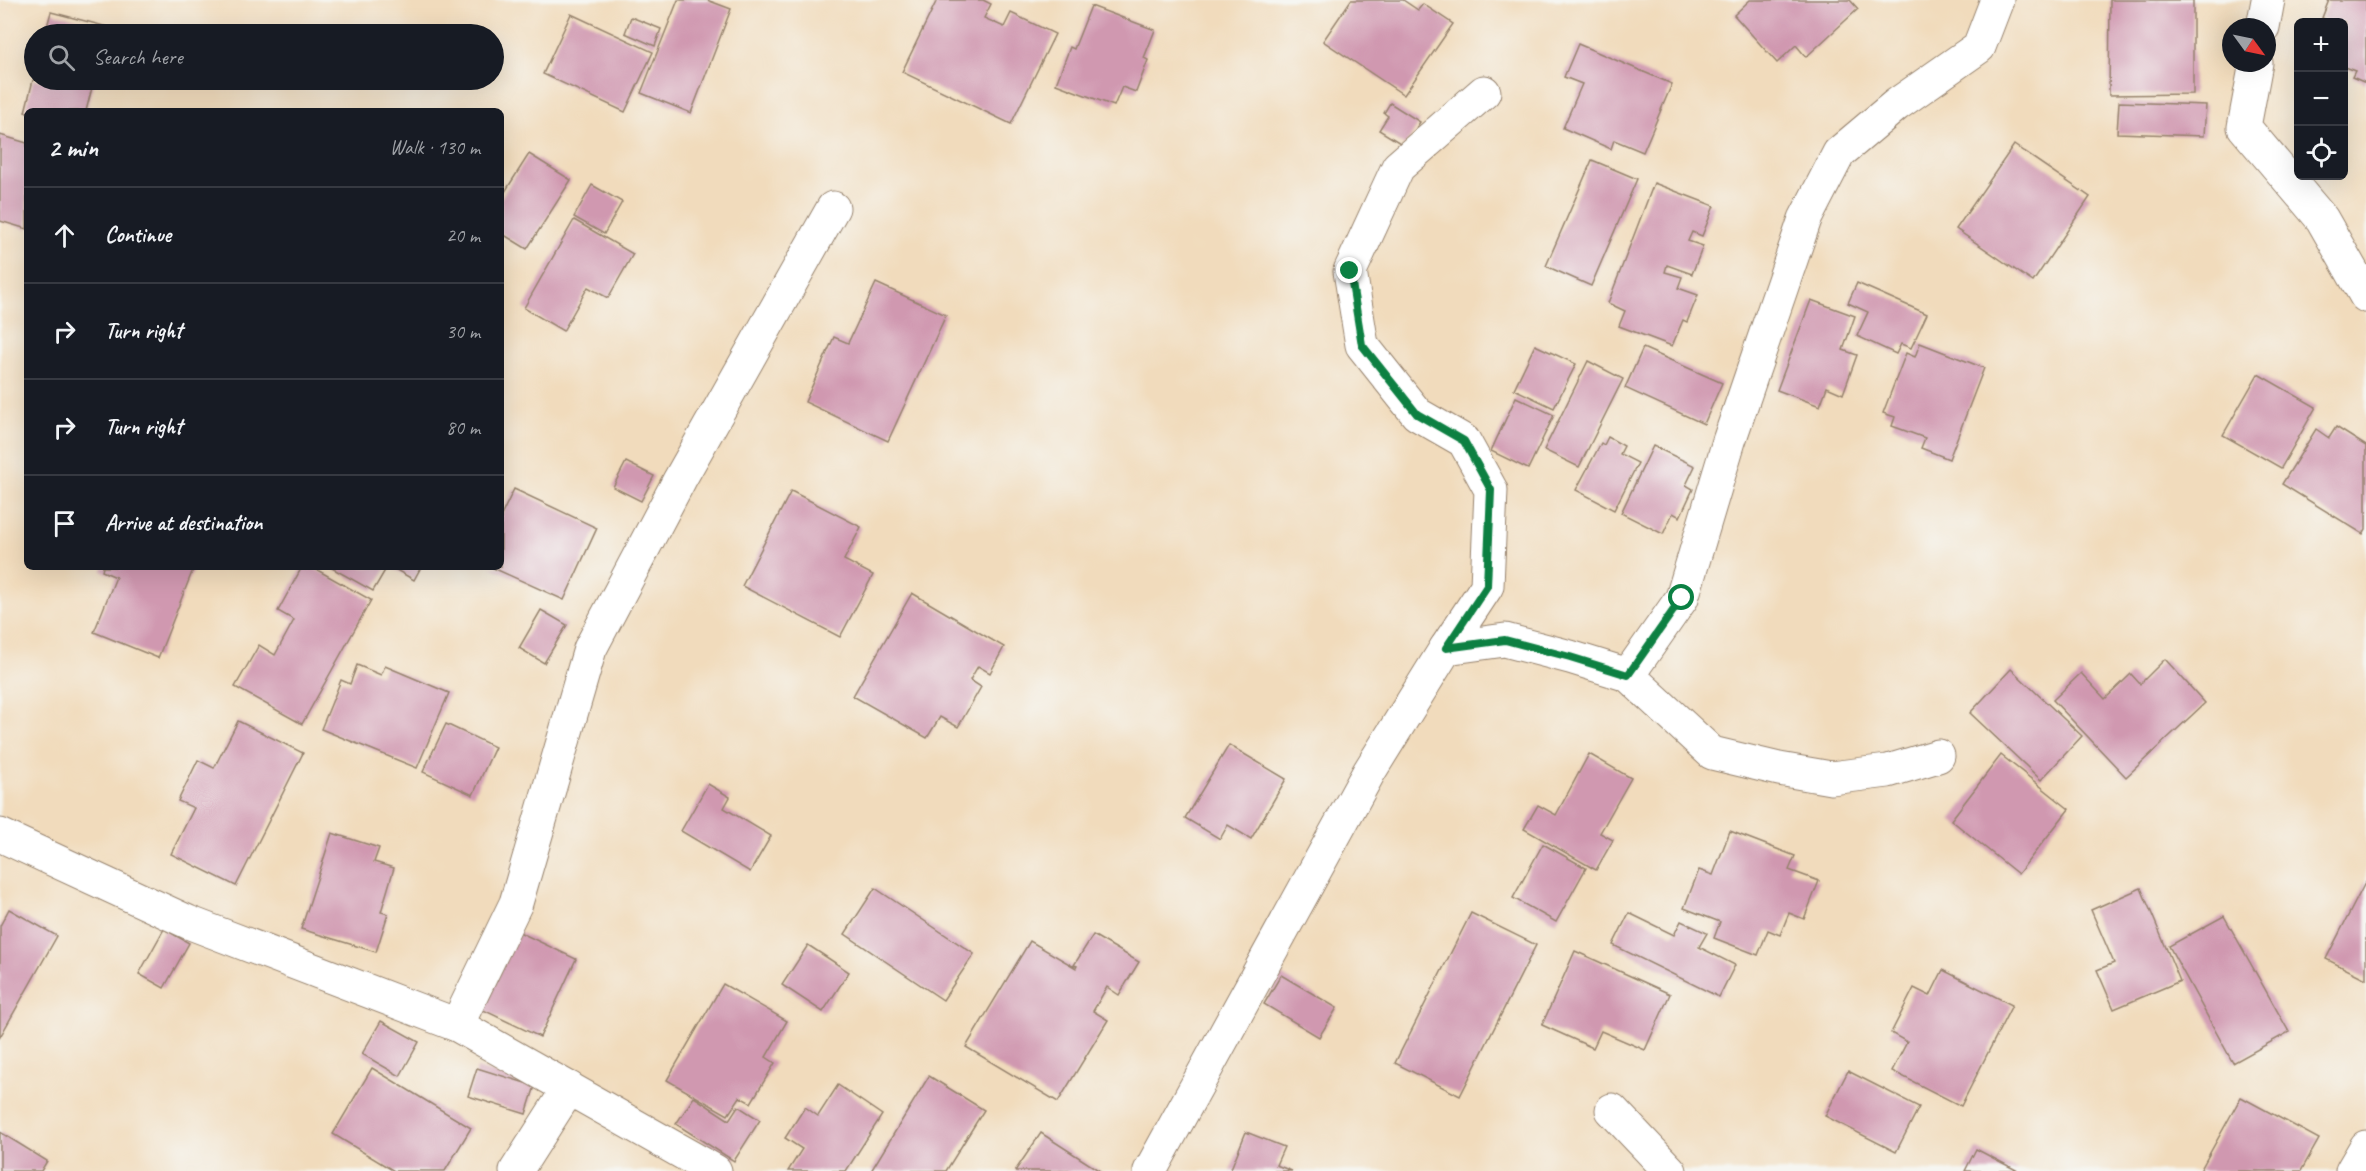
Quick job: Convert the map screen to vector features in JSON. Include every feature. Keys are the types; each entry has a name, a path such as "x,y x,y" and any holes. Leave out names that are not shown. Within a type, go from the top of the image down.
{"street":[{"path":"1628,675 1682,598 1729,441 1805,219 1839,153 1896,105 1979,47 1997,0"},
{"path":"2265,18 2268,0"},
{"path":"2254,72 2244,127 2322,219 2366,296"},
{"path":"1150,1171 1369,772 1487,586 1491,490 1464,441 1417,414 1362,345 1350,271 1398,167 1484,92"},
{"path":"457,1024 516,903 590,649 680,479 833,208"},
{"path":"1446,648 1505,640 1628,675 1712,753 1779,769 1831,778 1888,771 1938,756"},
{"path":"0,836 188,922 457,1024 715,1171"},
{"path":"516,1171 569,1088"},
{"path":"1612,1110 1670,1171"},
{"path":"2352,1171 2366,1147"}],"building":[{"path":"678,0 707,0 731,9 691,113 641,93"},
{"path":"937,0 983,0 991,4 984,18 1004,27 1011,13 1055,34 1011,124 902,72"},
{"path":"1351,0 1403,0 1418,10 1423,4 1453,24 1404,95 1323,41"},
{"path":"1750,0 1850,0 1858,9 1806,57 1796,45 1777,63 1734,15"},
{"path":"2110,0 2193,0 2193,94 2109,95"},
{"path":"2329,0 2366,0 2366,83 2352,77 2355,71 2348,68 2348,18 2322,18"},
{"path":"1091,6 1155,30 1144,58 1148,60 1136,92 1122,87 1114,106 1056,84 1070,47 1074,49"},
{"path":"51,12 97,24 48,24"},
{"path":"571,14 653,52 625,112 543,74"},
{"path":"631,17 661,29 655,46 625,33"},
{"path":"1578,44 1672,84 1643,152 1614,140 1611,149 1563,128 1582,84 1564,77"},
{"path":"30,90 91,90 87,108 26,108"},
{"path":"2119,102 2206,105 2204,136 2117,133"},
{"path":"1390,103 1420,122 1405,146 1379,130 1388,116 1384,113"},
{"path":"0,135 24,142 24,228 0,221"},
{"path":"2014,145 2090,197 2033,282 1956,229"},
{"path":"529,154 571,180 527,249 504,235 504,193"},
{"path":"1592,160 1637,179 1591,286 1546,266"},
{"path":"1654,183 1714,206 1702,236 1692,232 1688,241 1703,246 1692,274 1667,265 1665,272 1682,277 1678,288 1698,295 1687,322 1683,320 1672,346 1619,326 1625,311 1608,303"},
{"path":"592,185 622,202 604,234 574,217"},
{"path":"574,220 633,254 608,298 588,287 563,331 524,308"},
{"path":"876,283 946,315 888,441 805,402 834,337 848,343"},
{"path":"1857,283 1927,314 1911,348 1901,344 1896,354 1857,336 1868,312 1848,303"},
{"path":"1811,300 1855,316 1843,350 1857,355 1843,394 1827,387 1820,406 1777,390"},
{"path":"1920,343 1984,368 1949,459 1921,448 1925,438 1892,426 1895,417 1883,413 1906,353 1915,357"},
{"path":"1535,345 1576,364 1554,408 1514,389"},
{"path":"1643,348 1722,383 1704,424 1625,388"},
{"path":"1588,361 1623,379 1579,467 1544,450"},
{"path":"2258,374 2316,407 2281,468 2223,435"},
{"path":"1516,397 1554,415 1528,469 1491,451"},
{"path":"2336,427 2366,446 2366,529 2363,534 2282,484 2316,429 2329,438"},
{"path":"1608,437 1624,446 1620,454 1638,463 1614,510 1576,490 1601,443 1604,445"},
{"path":"1653,446 1695,466 1686,485 1693,489 1680,517 1673,513 1663,534 1621,513"},
{"path":"626,462 654,476 641,501 613,487"},
{"path":"514,489 597,528 564,600 498,570 504,570 504,510"},
{"path":"791,491 861,527 844,560 873,575 840,637 742,586"},
{"path":"193,570 158,658 94,632 116,577 102,571"},
{"path":"300,570 317,570 371,600 302,724 235,687 259,645 275,655 294,620 278,611"},
{"path":"335,570 385,570 373,591"},
{"path":"396,570 419,570 414,580"},
{"path":"912,593 1004,647 990,673 978,666 970,680 981,687 958,727 940,717 927,738 853,696"},
{"path":"541,610 567,625 544,663 519,648"},
{"path":"2165,659 2205,703 2126,777 2053,700 2081,673 2105,699 2131,674 2140,684"},
{"path":"357,665 381,675 385,666 449,693 417,768 321,729 341,680 350,684"},
{"path":"2011,669 2082,736 2041,780 1970,713"},
{"path":"238,721 303,753 236,886 171,854 194,808 178,801 198,760 214,768"},
{"path":"446,724 495,747 473,795 423,772"},
{"path":"1229,745 1286,779 1251,839 1228,825 1220,839 1185,818"},
{"path":"1589,754 1631,778 1600,833 1613,840 1596,870 1524,829 1538,805 1556,815"},
{"path":"2001,755 2069,809 2018,874 1951,820"},
{"path":"708,784 730,797 724,808 771,836 750,872 681,831"},
{"path":"1730,831 1795,856 1789,870 1819,881 1804,919 1789,913 1780,935 1768,930 1758,955 1714,938 1720,922 1684,908 1699,870 1713,875"},
{"path":"332,833 379,848 374,862 394,868 381,912 388,914 376,952 301,929"},
{"path":"1543,844 1586,868 1556,922 1513,898"},
{"path":"2366,881 2366,979 2326,959"},
{"path":"875,888 974,954 943,1000 845,934"},
{"path":"2141,888 2180,981 2114,1009 2097,970 2114,963 2091,910"},
{"path":"9,909 57,936 0,1037 0,926"},
{"path":"1471,913 1536,945 1460,1096 1395,1063"},
{"path":"1629,913 1674,935 1681,921 1707,933 1699,947 1735,965 1719,997 1613,945"},
{"path":"2224,916 2289,1032 2233,1063 2169,946"},
{"path":"164,929 189,943 164,988 139,974"},
{"path":"515,930 576,959 540,1037 479,1008"},
{"path":"1093,935 1139,962 1119,995 1107,987 1093,1011 1108,1020 1058,1102 966,1047 1030,941 1076,968 1077,966 1074,965"},
{"path":"808,945 849,972 823,1012 782,985"},
{"path":"1575,951 1670,994 1645,1050 1601,1031 1593,1048 1542,1025"},
{"path":"1943,970 2012,1005 1961,1106 1892,1071 1907,1042 1891,1033 1914,988 1930,996"},
{"path":"1281,975 1337,1008 1319,1037 1264,1004"},
{"path":"723,984 787,1021 766,1057 775,1063 751,1103 740,1097 728,1115 667,1080"},
{"path":"381,1021 419,1042 400,1076 362,1054"},
{"path":"372,1068 471,1128 445,1171 394,1171 333,1134"},
{"path":"477,1068 535,1086 526,1114 468,1096"},
{"path":"1848,1071 1919,1107 1896,1152 1825,1116"},
{"path":"929,1076 984,1110 946,1171 871,1171"},
{"path":"838,1085 882,1115 846,1171 788,1171 802,1149 785,1138 805,1107 818,1116"},
{"path":"694,1097 729,1120 738,1106 760,1120 734,1161 676,1124"},
{"path":"2241,1097 2319,1139 2301,1171 2200,1171"},
{"path":"0,1132 47,1161 41,1171 0,1171"},
{"path":"1246,1132 1284,1147 1276,1165 1292,1171 1230,1171"},
{"path":"1041,1133 1100,1171 1015,1171"},
{"path":"1976,1149 2018,1171 1965,1171"}],"route":[{"path":"1350,271 1362,345 1417,414 1464,441 1491,490 1487,586 1446,648 1505,640 1628,675 1682,598"}]}
